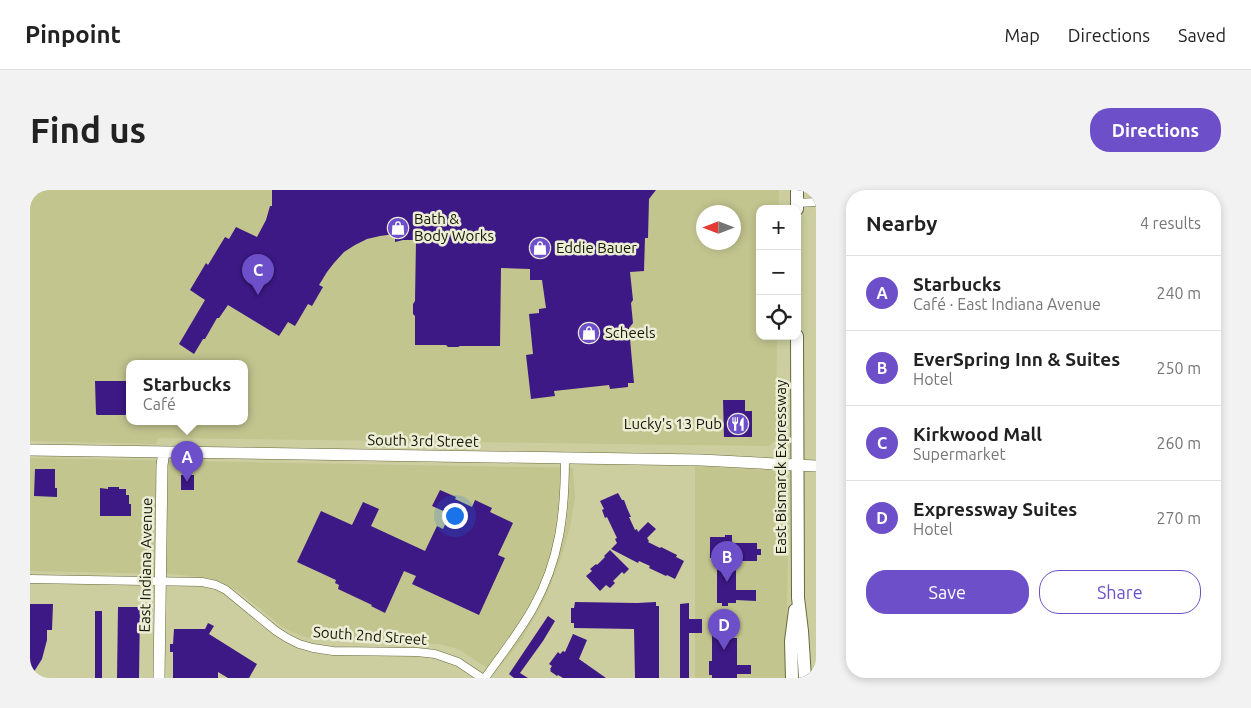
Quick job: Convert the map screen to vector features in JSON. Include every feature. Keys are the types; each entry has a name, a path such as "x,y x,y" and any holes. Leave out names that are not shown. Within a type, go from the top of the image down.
{"main road":[{"name":"East Bismarck Expressway","path":"797,340 798,598 805,678"},
{"name":"East Bismarck Expressway","path":"792,678 792,632 798,598"}],"street":[{"path":"797,200 816,202"},
{"name":"South 3rd Street","path":"30,450 700,460 816,466"},
{"name":"East Indiana Avenue","path":"159,678 162,465 164,452"},
{"path":"483,678 527,617 549,572 558,544 563,514 565,458"},
{"name":"South 2nd Street","path":"30,579 202,582 216,585 232,594 282,635 306,646 333,651 435,654 458,662 483,678"}],"shaded area":[{"path":"30,190 779,190 779,205 756,205 756,340 777,340 776,440 769,446 158,438 156,444 30,441"},
{"path":"30,458 573,468 575,498 570,527 560,561 545,599 523,638 495,673 458,649 439,644 338,641 304,637 282,627 241,593 209,578 171,574 30,571"},
{"path":"695,466 784,471 789,476 786,678 695,678"}],"building":[{"path":"272,190 656,190 649,199 648,238 645,238 644,271 630,272 633,323 629,328 634,383 628,383 628,387 610,389 609,385 554,391 555,396 531,399 526,355 533,354 529,314 539,313 539,309 546,308 542,280 530,280 530,269 501,268 500,346 448,347 446,345 415,345 413,304 415,301 416,240 395,242 395,234 367,239 344,252 319,285 323,287 312,306 308,304 295,326 288,322 279,336 228,305 219,318 217,318 194,354 179,344 205,300 190,290 206,263 208,265 225,237 229,239 236,227 257,237 266,220 270,206 272,206"},
{"path":"95,381 126,381 126,415 96,414"},
{"name":"Lucky's 13 Pub","path":"723,400 745,400 745,411 752,411 752,437 724,437"},
{"path":"35,469 55,469 57,497 34,496"},
{"path":"181,475 194,475 194,490 181,490"},
{"path":"108,487 126,489 126,495 129,495 129,504 131,504 131,516 100,516 100,488 108,489"},
{"path":"440,490 472,507 475,500 492,508 490,512 513,523 498,555 505,558 479,615 412,584 416,576 404,571 385,613 338,589 339,585 335,583 336,580 297,562 321,511 352,525 363,502 379,509 371,526 425,551 437,526 443,529 450,514 432,506"},
{"path":"618,493 622,500 624,500 635,530 637,529 638,532 648,522 656,529 647,538 648,542 677,555 676,557 684,561 675,579 611,549 617,543 615,539 617,538 607,517 605,518 602,510 604,509 600,501"},
{"path":"725,535 732,535 732,543 757,543 757,549 761,549 761,555 757,555 757,561 736,561 736,590 756,590 756,601 736,600 736,603 728,603 728,606 722,606 722,603 717,603 717,558 710,558 710,537 725,537"},
{"path":"610,550 629,569 624,574 622,572 613,581 615,583 610,588 606,585 600,591 586,576 592,571 590,569 597,565"},
{"path":"575,602 656,602 656,606 659,606 659,678 635,678 634,629 574,628 574,623 571,623 571,608 574,608"},
{"path":"689,603 689,619 702,619 702,633 689,633 689,678 680,678 680,604"},
{"path":"30,604 53,604 52,630 47,630 47,640 42,659 30,678"},
{"path":"118,607 140,607 139,678 117,678"},
{"path":"95,611 102,611 102,678 95,678"},
{"path":"548,616 555,621 520,673 528,678 514,678 509,674"},
{"path":"208,623 214,626 209,634 257,664 249,678 228,678 218,672 218,678 173,678 173,652 170,652 170,644 173,644 174,629 205,629"},
{"path":"573,634 587,640 579,659 606,678 563,678 550,671 552,666 549,664 558,652 560,654 563,651 565,652"},
{"path":"712,634 733,634 733,638 737,638 737,665 751,665 751,674 737,674 737,678 712,678 712,675 709,675 709,661 712,661"}],"place":[{"name":"Bath & Body Works","path":"398,228"},
{"name":"Eddie Bauer","path":"540,248"},
{"name":"Kirkwood Mall","path":"258,295"},
{"name":"Scheels","path":"589,333"},
{"name":"Lucky's 13 Pub","path":"738,424"},
{"name":"Starbucks","path":"187,482"},
{"name":"EverSpring Inn & Suites","path":"727,582"},
{"name":"Expressway Suites","path":"724,650"}]}
